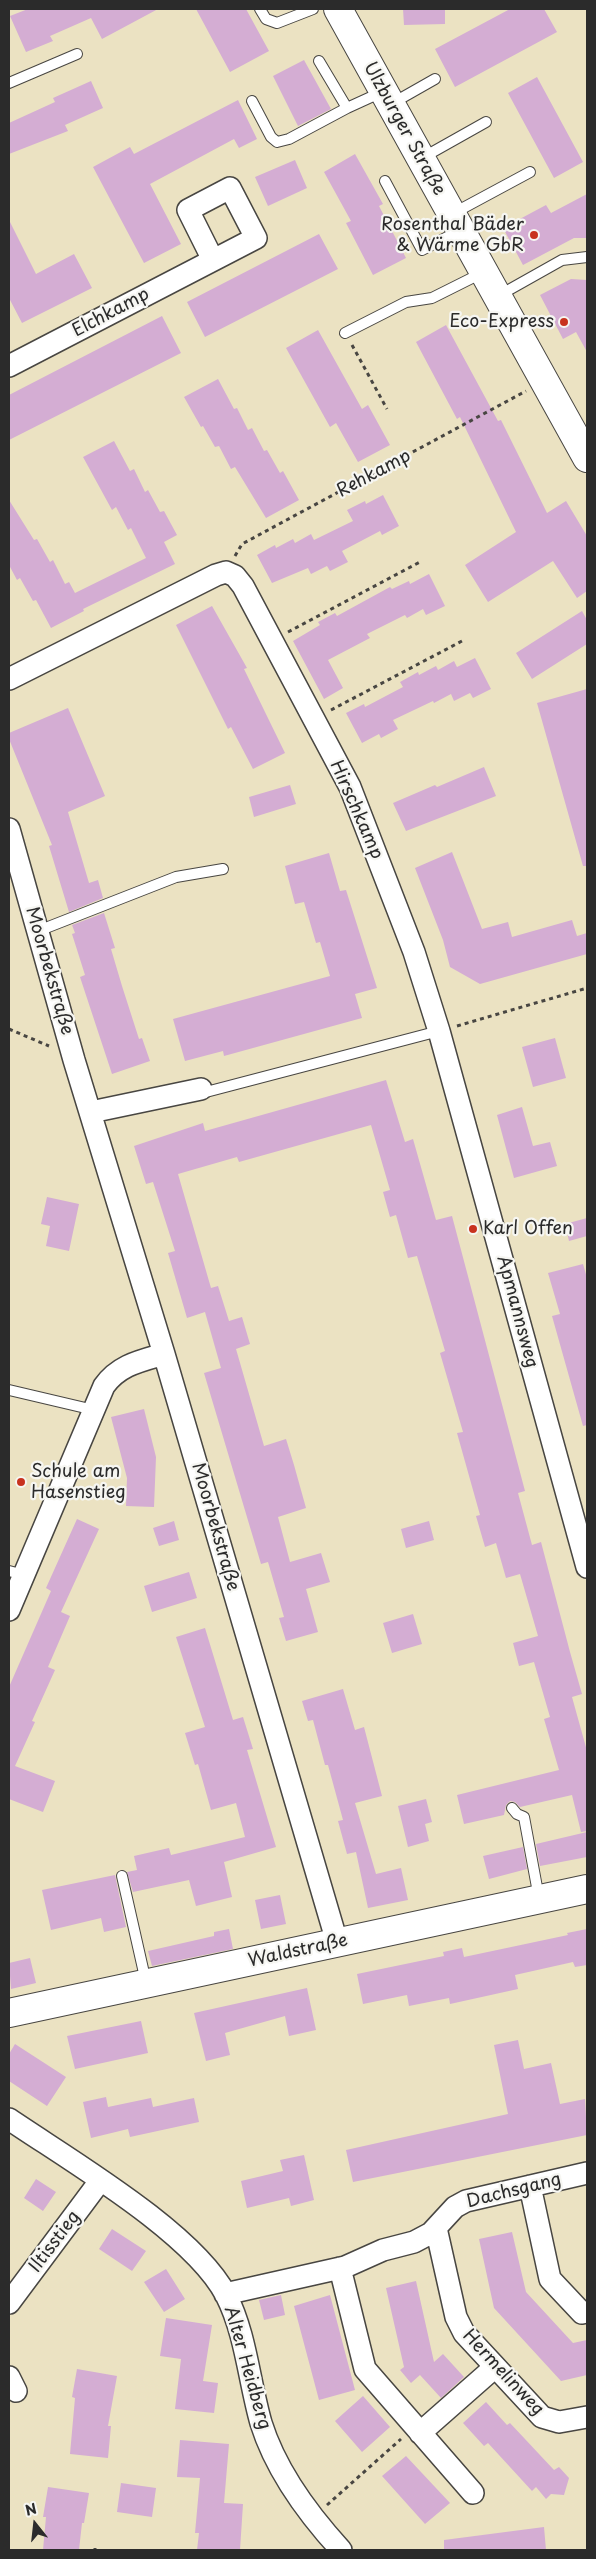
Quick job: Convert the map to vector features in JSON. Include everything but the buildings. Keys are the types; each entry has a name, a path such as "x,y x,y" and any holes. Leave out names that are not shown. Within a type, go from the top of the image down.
{"street":[{"name":"Ulzburger Straße","path":"338,9 587,458"},
{"name":"Elchkamp","path":"9,366 212,260"},
{"name":"Hirschkamp","path":"230,574 243,586 354,796 414,952 446,1057"},
{"path":"9,679 207,579 230,574"},
{"name":"Moorbekstraße","path":"9,829 74,1060 164,1354 337,1942"},
{"name":"Apmannsweg","path":"446,1057 587,1567"},
{"path":"91,1112 201,1089"},
{"path":"9,1610 16,1573 104,1386 117,1371 126,1366 164,1354"},
{"name":"Waldstraße","path":"9,2013 587,1889"},
{"name":"Alter Heidberg","path":"9,2119 151,2217 189,2250 213,2275 225,2294 244,2348 262,2423 274,2456 313,2517 342,2550"},
{"name":"Dachsgang","path":"225,2294 340,2268 383,2250 414,2242 436,2228 450,2212 463,2202 587,2174"},
{"name":"Iltisstieg","path":"9,2303 100,2181"},
{"path":"530,2186 550,2279 582,2313 587,2312"},
{"name":"Hermelinweg","path":"436,2228 457,2322 464,2333 535,2411 546,2419 559,2422 587,2417"},
{"path":"340,2268 364,2369 473,2493"},
{"path":"417,2430 495,2367"}],"lane":[{"path":"260,9 266,19 278,23 313,9"},
{"path":"9,83 77,54"},
{"path":"319,61 346,108"},
{"path":"252,101 271,137 277,142 289,139 346,108 386,98 435,79"},
{"path":"421,159 486,122"},
{"path":"386,181 422,250 455,223 530,172"},
{"path":"497,297 562,260 587,257"},
{"path":"346,333 406,302 432,298 483,272"},
{"path":"38,931 176,877 223,869"},
{"path":"201,1089 206,1092 439,1031"},
{"path":"9,1390 94,1410"},
{"path":"512,1808 517,1814 524,1817 539,1899"},
{"path":"122,1876 146,1983"}],"path":[{"path":"346,333 387,409"},
{"name":"Rehkamp","path":"230,574 242,544 533,388"},
{"path":"272,640 420,562"},
{"path":"312,719 462,641"},
{"path":"439,1031 587,988"},
{"path":"9,1029 36,1039 74,1060"},
{"path":"313,2517 417,2430"}],"place":[{"name":"Rosenthal Bäder & Wärme GbR","path":"534,235"},
{"name":"Eco-Express","path":"564,322"},
{"name":"Karl Offen","path":"473,1229"},
{"name":"Schule am Hasenstieg","path":"21,1482"}]}
